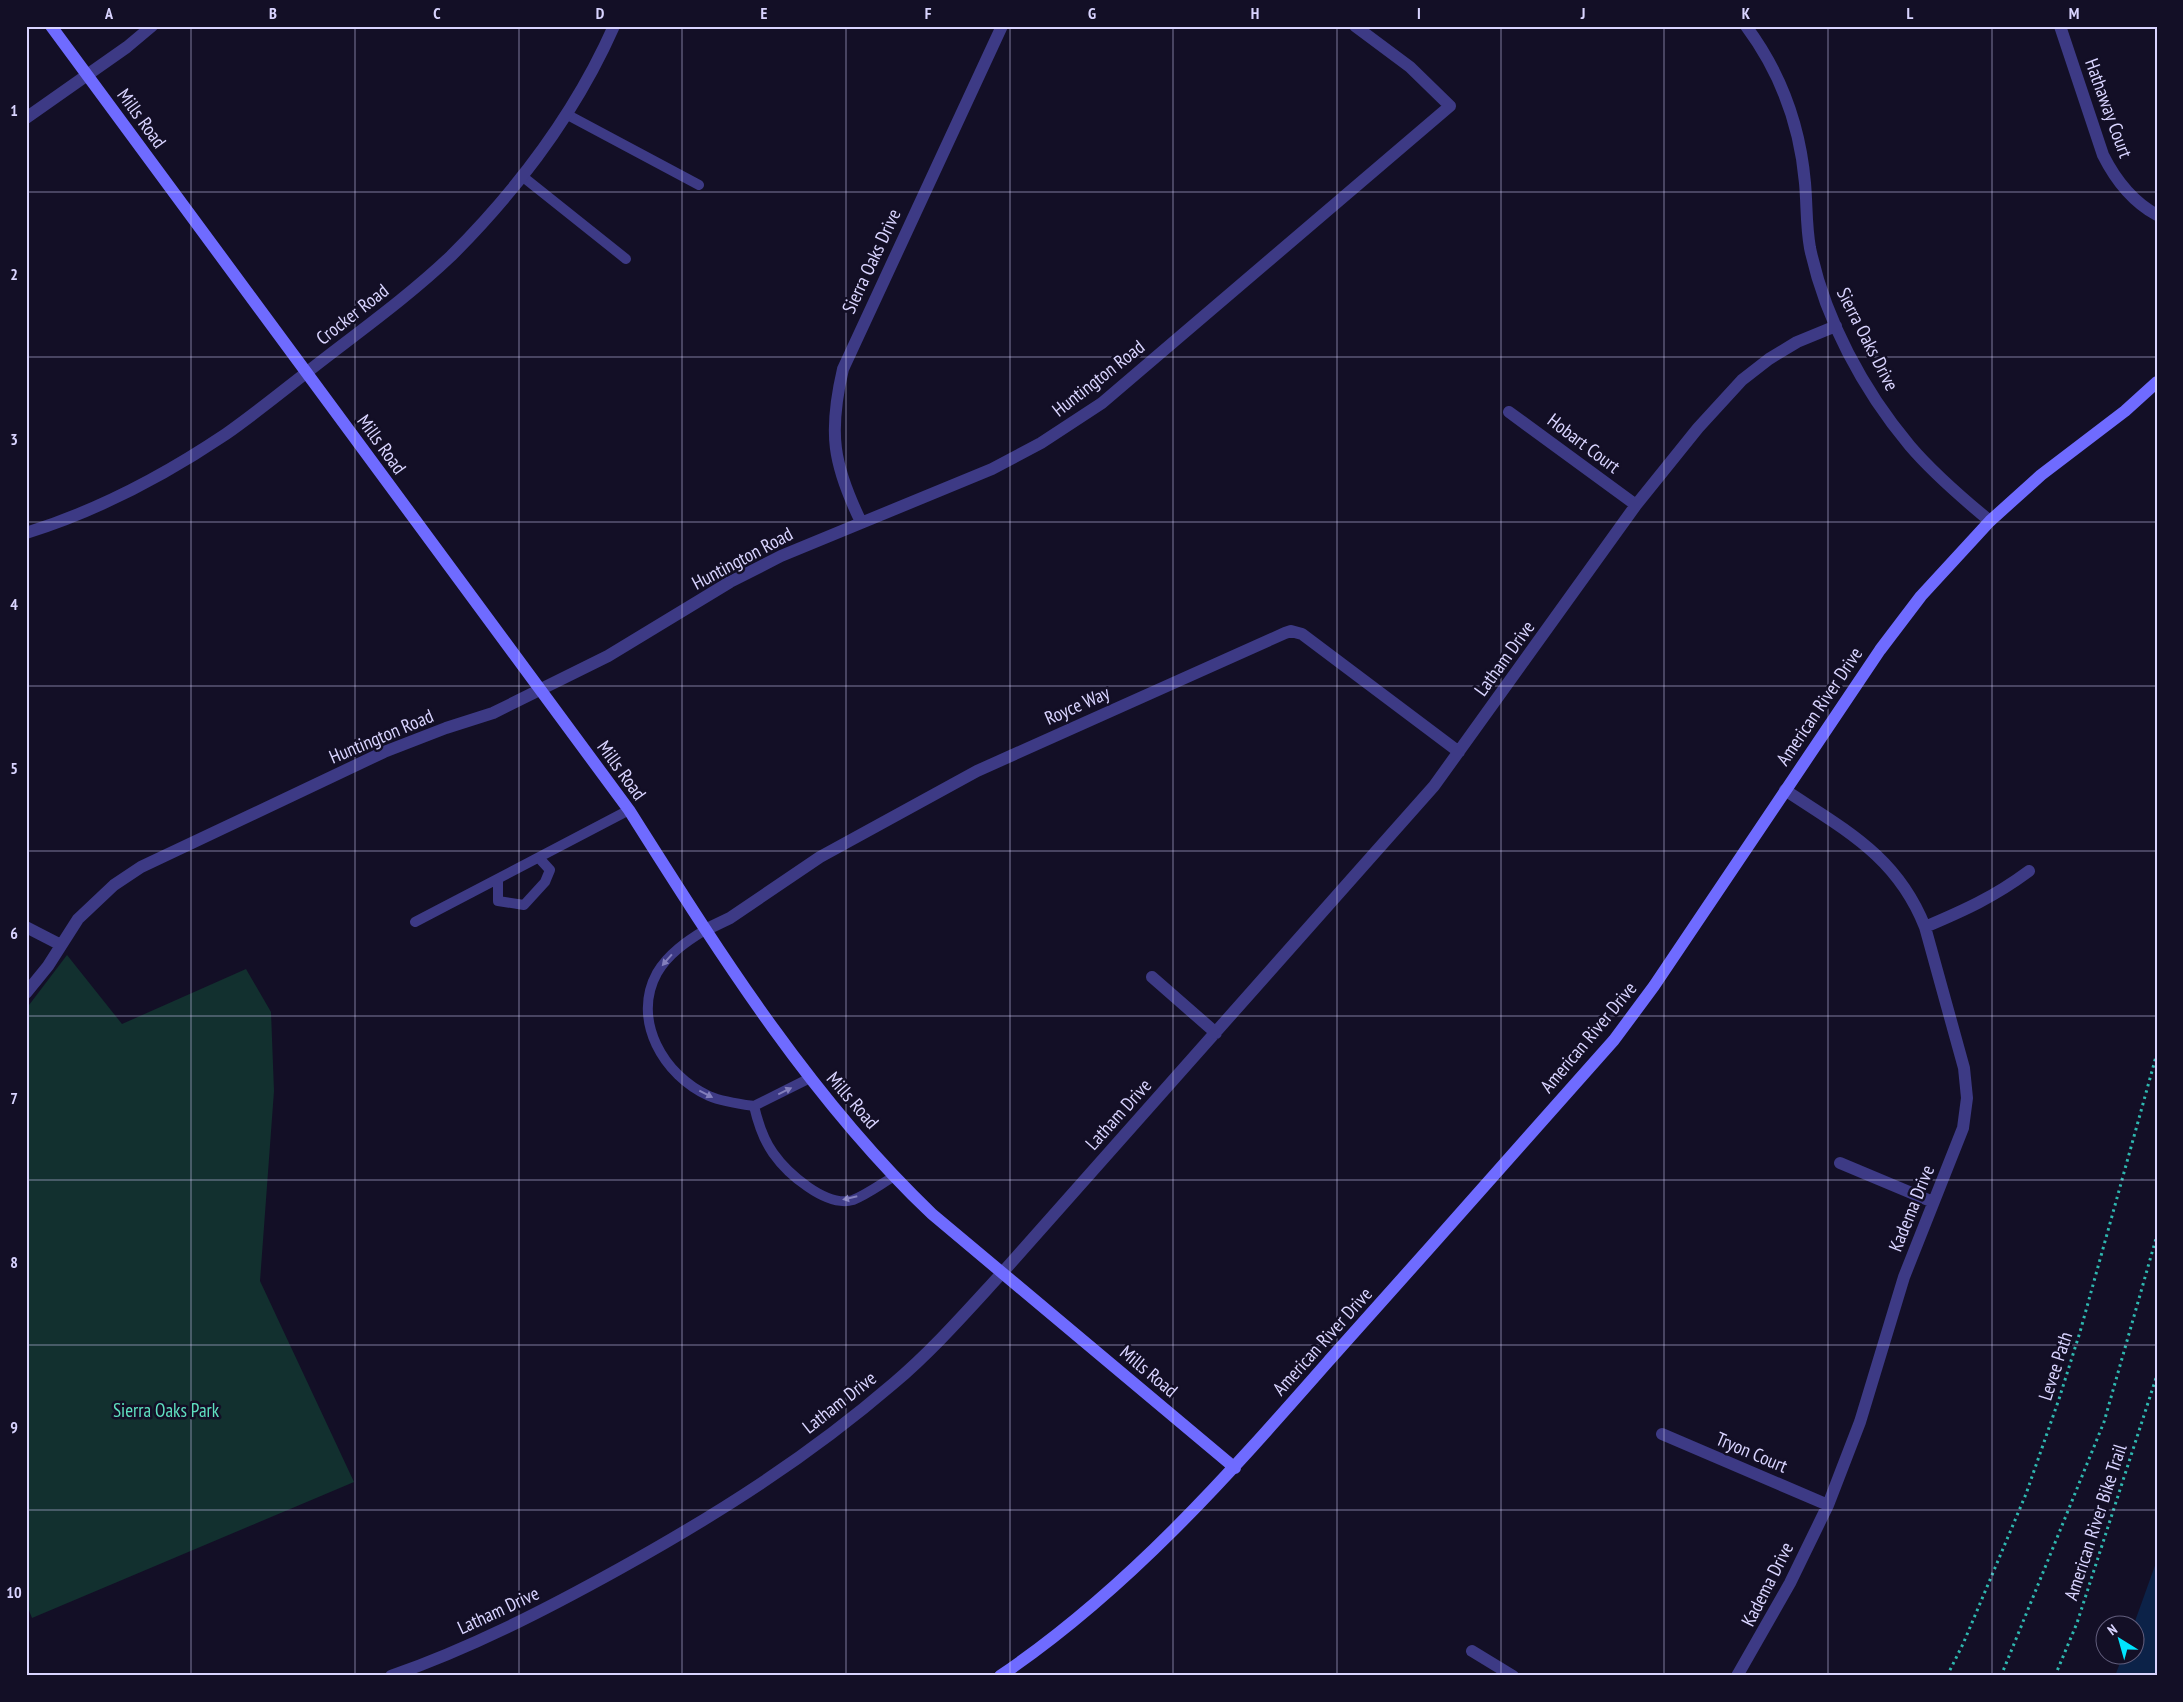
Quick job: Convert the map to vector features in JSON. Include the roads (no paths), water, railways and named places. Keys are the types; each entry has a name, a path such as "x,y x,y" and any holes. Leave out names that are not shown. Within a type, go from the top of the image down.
{"street":[{"name":"Mills Road","path":"51,26 630,810 705,930 810,1078 893,1177 932,1214 1235,1468"},
{"path":"26,118 127,47 152,26"},
{"name":"Crocker Road","path":"26,533 86,511 135,488 182,462 227,433 409,293 450,256 487,218 522,176 583,87 614,26"},
{"name":"Sierra Oaks Drive","path":"862,522 842,478 835,447 836,400 843,369 1002,26"},
{"name":"Huntington Road","path":"26,994 48,966 78,919 100,895 141,868 384,752 493,713 616,652 730,582 781,556 992,469 1042,443 1102,403 1450,106 1410,67 1355,26"},
{"name":"Sierra Oaks Drive","path":"1746,26 1762,48 1788,99 1800,141 1810,246 1817,278 1836,326 1860,373 1910,446 1947,484 1990,521"},
{"name":"Hathaway Court","path":"2060,26 2103,155 2110,169 2129,194 2157,215"},
{"name":"Latham Drive","path":"391,1676 492,1636 552,1606 685,1532 752,1490 833,1432 895,1382 952,1328 1002,1273 1434,786 1636,505 1698,428 1742,380 1769,359 1797,342 1836,326"},
{"name":"American River Drive","path":"1000,1676 1080,1616 1147,1557 1235,1468 1614,1040 1650,992 1880,650 1921,596 1990,521 2041,475 2124,411 2157,382"},
{"name":"Hobart Court","path":"1509,412 1636,505"},
{"name":"Royce Way","path":"705,930 730,918 820,857 977,771 1291,631 1302,634 1460,752"},
{"name":"Kadema Drive","path":"1737,1676 1790,1583 1828,1505 1860,1422 1904,1277 1959,1142 1963,1128 1966,1090 1964,1068 1925,927 1919,912 1903,885 1894,872 1872,849 1785,790"},
{"path":"1925,927 1975,906 2004,889 2029,871"},
{"path":"26,927 61,945"},
{"path":"1152,977 1216,1033"},
{"path":"1840,1163 1933,1202"},
{"name":"Tryon Court","path":"1662,1434 1828,1505"},
{"path":"1472,1651 1513,1676"}],"lane":[{"path":"566,114 699,185"},
{"path":"522,176 626,259"},
{"path":"415,922 630,810"},
{"path":"498,879 498,901 524,905 545,882 550,870 539,858"},
{"path":"705,930 681,945 658,972 651,988 648,1006 654,1042 675,1073 709,1096 754,1106 810,1078"},
{"path":"754,1106 758,1123 772,1152 793,1175 820,1194 830,1199 852,1200 893,1177"}],"water":[{"path":"2157,1560 2157,1676 2115,1676 2120,1664 2146,1664 2146,1614 2138,1614"}],"park label":[{"name":"Sierra Oaks Park","path":"166,1410"}]}
